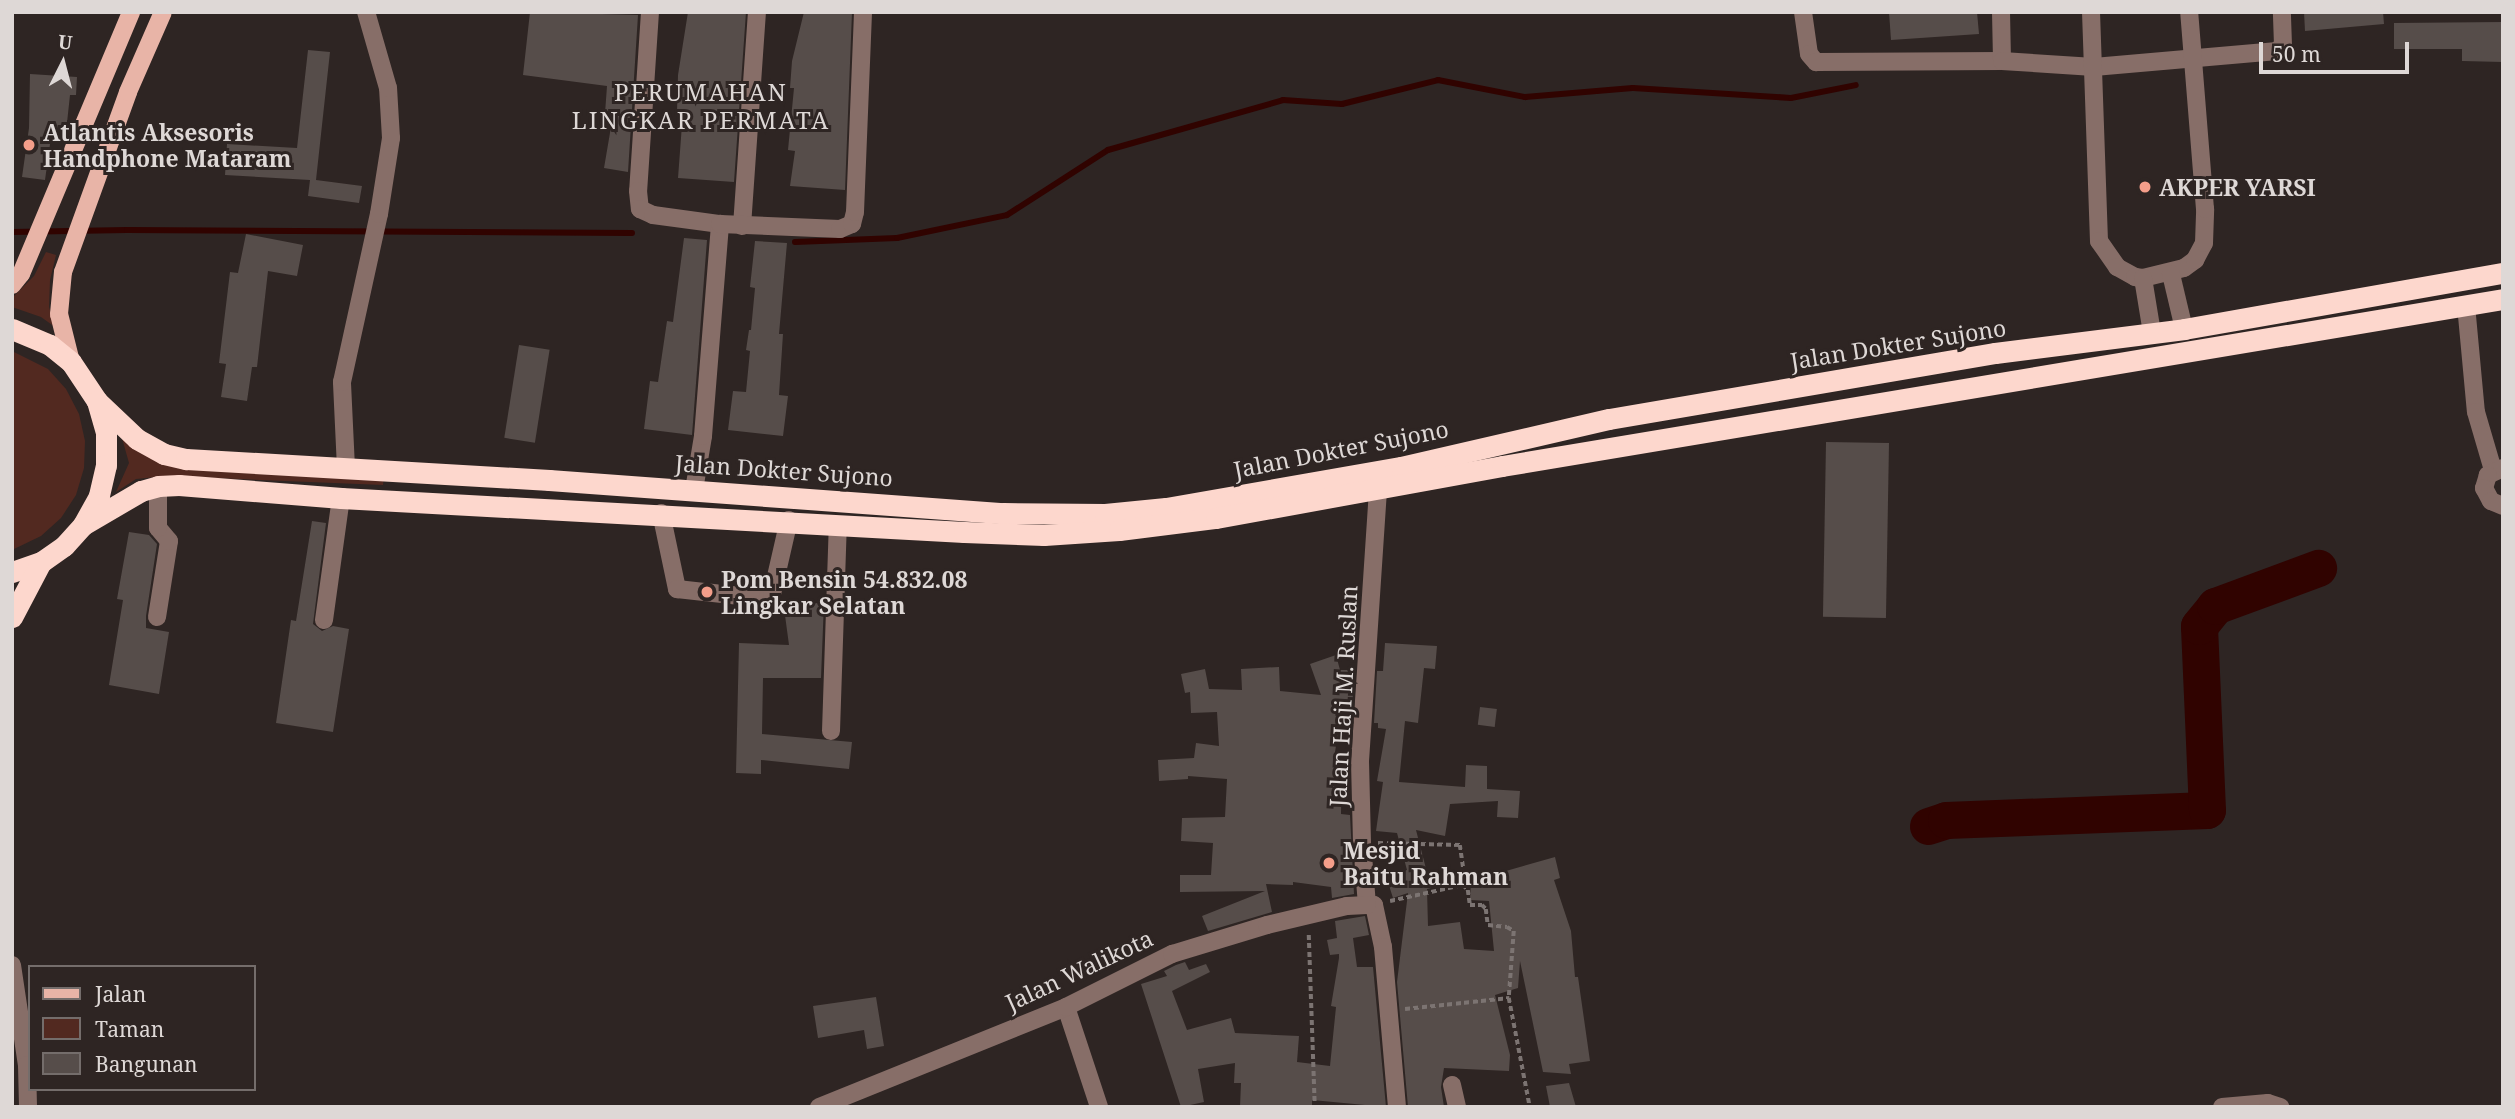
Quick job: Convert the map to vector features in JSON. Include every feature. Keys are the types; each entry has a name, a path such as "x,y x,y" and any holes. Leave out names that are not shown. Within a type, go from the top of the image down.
{"highway":[{"name":"Jalan Dokter Sujono","path":"97,401 137,439 175,457 694,490 1045,525 1105,514 1216,500 1401,467 1609,419 1995,353 2184,329 2503,273"},
{"path":"83,525 131,496 158,486 206,486 341,498 661,513 838,525 1045,525 1216,518 1378,491 1502,466 2503,299"},
{"path":"12,329 50,345 71,362 97,401 106,432 106,465 99,496 83,525 64,546 41,562 12,572"},
{"path":"404,500 405,471"},
{"path":"12,617 41,562"}],"main road":[{"path":"12,285 21,274 131,12"},
{"path":"71,362 59,314 64,272 128,92 163,12"}],"street":[{"path":"346,468 342,382 379,214 391,138 388,88 366,12"},
{"path":"650,12 638,191 640,209 653,215 720,224 840,229 852,224 855,212 863,12"},
{"path":"742,226 757,12"},
{"path":"1803,12 1809,54 1816,62 2002,61 2093,83 2277,51 2283,45 2282,12"},
{"path":"2001,12 2002,61"},
{"path":"2091,12 2099,241 2117,267 2135,277 2143,278 2171,274 2195,260 2205,237 2189,12"},
{"path":"694,490 703,436 720,224"},
{"path":"2171,274 2184,329"},
{"path":"2143,278 2152,333"},
{"path":"2466,305 2476,412 2498,469 2484,488 2491,501 2503,506"},
{"path":"157,617 169,541 158,528 158,486"},
{"name":"Jalan Haji M. Ruslan","path":"1378,491 1361,751 1362,843 1371,905 1383,947 1397,1107"},
{"path":"324,620 341,498"},
{"path":"661,513 677,589 767,599 772,594 789,520"},
{"path":"831,731 838,525"},
{"name":"Jalan Walikota","path":"819,1107 1066,1007 1164,957 1309,915 1371,905"},
{"path":"12,965 27,1065 28,1107"},
{"path":"1066,1007 1099,1107"},
{"path":"1452,1085 1457,1107"},
{"path":"2222,1107 2268,1103 2280,1107"}],"path":[{"path":"1362,843 1459,845 1463,850 1469,904 1486,909 1488,925 1507,927 1514,931 1509,998 1530,1107"},
{"path":"1371,905 1466,886"},
{"path":"1309,915 1315,1107"},
{"path":"1389,1010 1509,998"}],"green space":[{"path":"46,252 56,255 50,280 49,307 55,327 41,317 12,307 12,298 34,276"},
{"path":"12,351 48,369 66,389 79,414 85,441 84,468 76,495 61,518 41,536 12,550"},
{"path":"120,431 149,453 384,475 383,485 167,476 136,479 116,492 129,463"}],"building":[{"path":"530,12 638,15 628,172 604,168 611,127 604,127 607,86 523,75"},
{"path":"688,12 746,12 734,182 678,178 683,111 677,111 678,75"},
{"path":"804,12 852,12 845,190 790,186 795,151 788,150 794,88 790,88 792,61"},
{"path":"1889,12 1977,12 1979,34 1891,40"},
{"path":"2304,12 2383,12 2384,24 2305,31"},
{"path":"2503,22 2503,62 2462,61 2462,49 2394,49 2394,23"},
{"path":"308,50 330,52 316,180 362,186 359,203 308,196 310,180 225,175 227,144 297,148"},
{"path":"30,74 77,77 76,95 70,95 66,132 52,130 45,180 22,177 29,128"},
{"path":"246,234 303,245 297,276 268,271 257,367 252,367 247,401 221,397 226,364 219,363 230,272 238,273"},
{"path":"684,238 707,240 692,435 644,429 650,381 658,382 667,321 673,322"},
{"path":"755,241 787,243 779,334 783,334 779,395 788,396 783,436 728,430 733,391 746,392 750,351 746,350 755,288 750,287"},
{"path":"519,345 550,350 535,443 504,438"},
{"path":"1826,442 1889,443 1886,618 1823,617"},
{"path":"312,521 326,523 313,624 322,631 333,626 349,629 333,732 276,723 291,620 296,621"},
{"path":"129,532 149,535 157,544 146,628 169,632 159,694 109,685 123,600 117,599"},
{"path":"824,602 821,678 763,678 762,734 852,742 849,769 761,760 761,774 736,773 739,643 789,645 784,608"},
{"path":"1385,643 1437,646 1435,669 1424,668 1418,723 1405,721 1399,782 1465,787 1466,765 1487,766 1487,789 1520,791 1518,818 1497,817 1498,801 1450,804 1445,836 1416,830 1431,888 1427,889 1428,926 1460,922 1464,949 1494,951 1489,901 1470,900 1471,881 1555,857 1560,878 1554,880 1571,931 1575,977 1578,977 1590,1061 1569,1064 1571,1074 1543,1072 1520,961 1518,988 1495,995 1510,1055 1509,1071 1444,1068 1441,1087 1444,1107 1408,1107 1397,982 1408,893 1393,898 1386,876 1407,870 1397,833 1376,831 1383,782 1377,781 1386,729 1378,728 1378,723 1374,723 1377,671 1383,671"},
{"path":"1336,655 1340,670 1355,670 1351,718 1341,716 1335,752 1342,753 1341,814 1350,815 1354,894 1332,898 1331,887 1293,882 1293,885 1266,884 1272,912 1208,931 1202,916 1265,891 1180,892 1180,875 1211,875 1213,843 1181,841 1182,818 1225,817 1227,779 1188,776 1188,779 1159,781 1158,760 1194,758 1196,743 1219,746 1217,712 1191,713 1190,692 1185,693 1181,674 1205,669 1209,689 1242,690 1241,669 1279,667 1280,691 1321,695 1310,664"},
{"path":"1480,707 1497,709 1495,727 1478,725"},
{"path":"1365,916 1369,935 1353,938 1357,967 1373,967 1386,1107 1312,1100 1312,1107 1240,1107 1241,1083 1234,1083 1235,1063 1198,1069 1204,1102 1181,1107 1141,984 1167,976 1164,971 1185,962 1189,970 1206,964 1210,972 1172,991 1187,1030 1231,1018 1235,1033 1299,1036 1297,1062 1330,1066 1336,1007 1331,1006 1339,954 1330,955 1327,940 1337,938 1335,921"},
{"path":"876,997 884,1046 867,1049 864,1030 818,1038 813,1006"},
{"path":"1569,1083 1576,1107 1550,1107 1546,1086"}],"waterway":[{"path":"795,242 897,238 1007,215 1108,150 1283,100 1342,104 1438,80 1525,97 1633,88 1791,98 1856,85"},
{"path":"12,232 127,230 632,233"},
{"path":"1928,826 1946,820 2207,810 2199,626 2215,606 2318,568"}],"place":[{"name":"Atlantis Aksesoris Handphone Mataram","path":"29,145"},
{"name":"AKPER YARSI","path":"2145,187"},
{"name":"Pom Bensin 54.832.08 Lingkar Selatan","path":"707,592"},
{"name":"Mesjid Baitu Rahman","path":"1329,863"}],"district":[{"name":"PERUMAHAN LINGKAR PERMATA","path":"701,106"}]}
